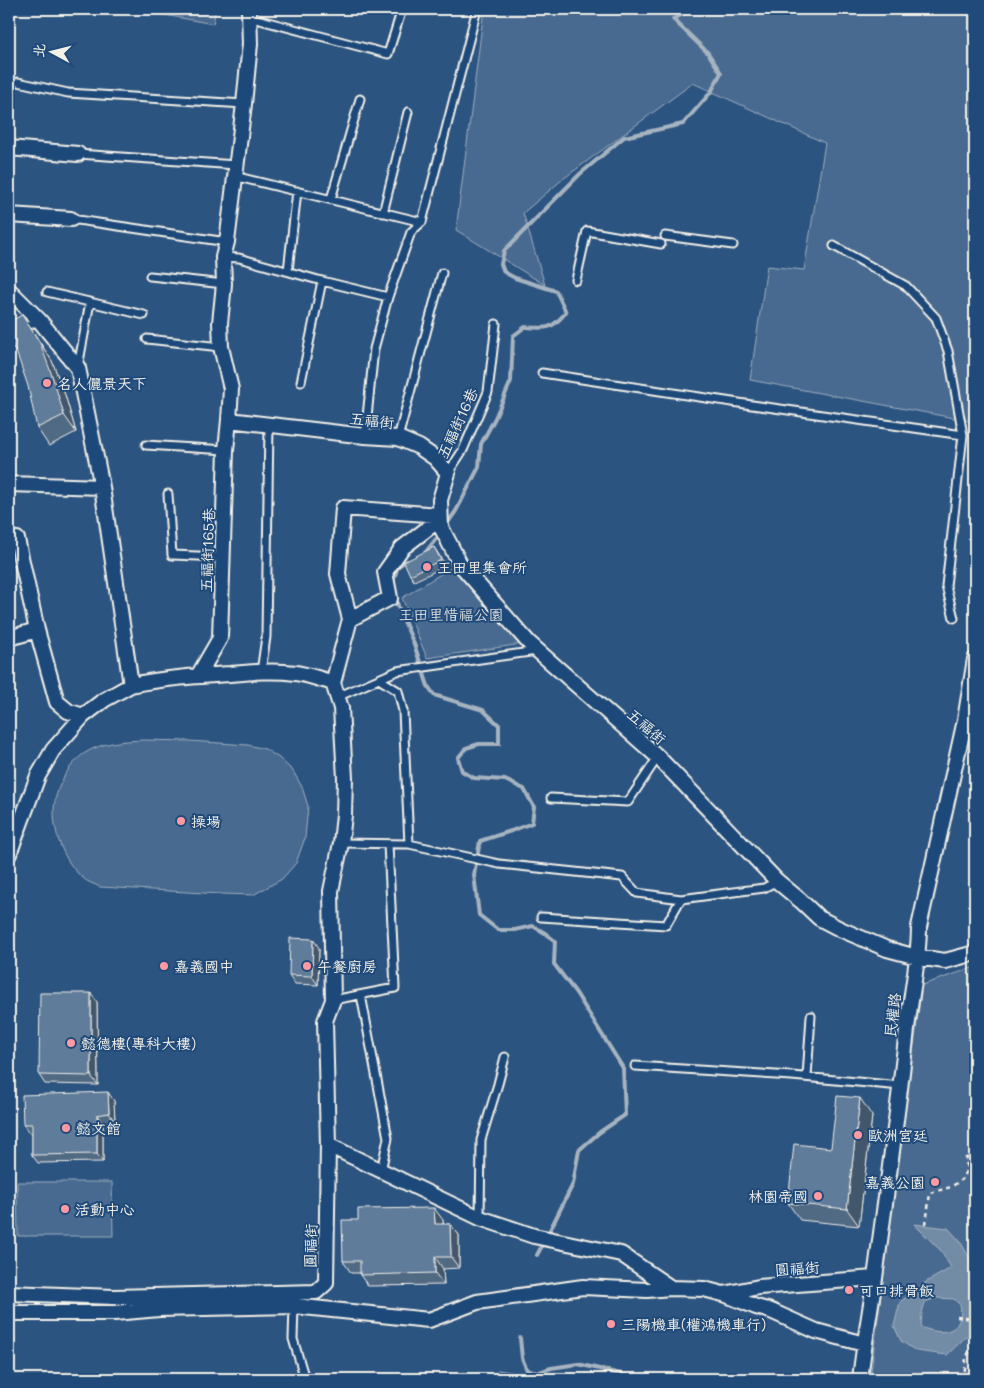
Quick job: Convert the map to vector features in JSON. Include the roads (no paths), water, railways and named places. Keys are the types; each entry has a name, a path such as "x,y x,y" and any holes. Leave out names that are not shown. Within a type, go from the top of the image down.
{"street":[{"path":"228,420 231,389 221,347 220,323 224,284 223,257 227,242 244,104 250,44 249,13"},
{"path":"9,148 78,154"},
{"path":"9,215 71,219"},
{"path":"9,290 39,320 78,368 102,488 131,685"},
{"name":"五福街","path":"228,420 398,438 419,447 435,458 448,473 440,500 441,527 460,564 529,644 658,757 777,881 819,918 887,950 945,961 975,953"},
{"name":"五福街165巷","path":"198,676 220,638 228,420"},
{"path":"9,484 102,488"},
{"path":"333,1000 331,891 341,843 345,778 341,708 333,683 350,619 338,574 343,508 440,517"},
{"path":"350,619 390,598 385,572 402,548 440,517"},
{"path":"9,541 18,539 37,630 57,702 68,711 83,716"},
{"path":"9,638 37,630"},
{"name":"民權路","path":"860,1379 901,1086 919,927 965,720 975,659"},
{"path":"9,854 38,776 53,750 83,716 104,700 131,685 156,680 261,672 294,672 311,675 333,683"},
{"name":"圓福街","path":"9,1293 114,1297 316,1292 326,1283 328,1145 324,1020 333,1000"},
{"path":"328,1145 480,1218 534,1236 621,1254 671,1288"},
{"name":"圓福街","path":"723,1294 759,1287 874,1278"},
{"name":"圓福街","path":"9,1313 114,1313 159,1309 294,1306 429,1320 476,1302 583,1287 647,1290 671,1288 704,1289 771,1311 816,1331 864,1344"}],"lane":[{"path":"249,13 388,54 402,9"},
{"path":"365,436 374,349 388,297 411,232 422,222 478,9"},
{"path":"18,82 68,93 244,104"},
{"path":"331,199 360,99"},
{"path":"383,212 408,112"},
{"path":"78,154 235,170 297,191 422,222"},
{"path":"288,271 297,191"},
{"path":"71,219 227,242"},
{"path":"576,280 587,230 660,244"},
{"path":"666,236 733,245"},
{"path":"834,246 906,286 936,318 948,351 963,435 946,586 954,618"},
{"path":"223,257 239,258 388,297"},
{"path":"398,438 442,273"},
{"path":"150,276 224,284"},
{"path":"301,382 322,281"},
{"path":"47,292 144,315"},
{"path":"78,368 90,302"},
{"path":"9,336 39,320"},
{"name":"五福街16巷","path":"448,473 463,450 488,392 496,324"},
{"path":"147,339 221,347"},
{"path":"542,373 963,435"},
{"path":"261,672 266,636 270,425"},
{"path":"146,446 226,450"},
{"path":"168,494 172,555 223,557"},
{"path":"337,697 397,671 538,651"},
{"path":"379,679 398,691 403,711 409,844"},
{"path":"551,798 628,802 658,757"},
{"path":"341,843 409,844 499,864 622,877 637,893 681,899 764,888 777,881"},
{"path":"333,1000 395,988 388,844"},
{"path":"541,917 666,925 681,899"},
{"path":"361,995 388,1138 381,1171"},
{"path":"807,1077 811,1016"},
{"path":"480,1218 481,1140 505,1057"},
{"path":"635,1066 807,1077 901,1086"},
{"path":"294,1306 293,1339 305,1379"}],"waterway":[{"path":"449,521 479,467 481,444 511,381 513,336 525,327 548,327 557,322 566,312 556,291 515,278 504,272 501,264 504,251 580,174 624,137 683,124 711,92 721,73 708,53 673,19 693,9"},
{"path":"425,553 436,539"},
{"path":"392,585 398,566 407,561"},
{"path":"395,596 428,686 434,695 483,710 499,725 499,744 479,744 466,748 458,758 462,771 474,778 505,780 524,789 534,807 532,823 480,841 474,875 479,915 498,930 515,930 533,926 555,941 554,964 576,993 623,1068 625,1115 600,1132 579,1150 573,1184 547,1236"},
{"path":"537,1255 544,1242"},
{"path":"520,1338 522,1358 527,1370 537,1373 551,1368 578,1364 625,1375 633,1379"},
{"path":"892,1379 929,1374 975,1376"}],"place":[{"name":"名人儷景天下","path":"47,383"},
{"name":"王田里集會所","path":"427,567"},
{"name":"操場","path":"181,821"},
{"name":"嘉義國中","path":"164,966"},
{"name":"午餐廚房","path":"307,966"},
{"name":"懿德樓(專科大樓)","path":"71,1043"},
{"name":"懿文館","path":"66,1128"},
{"name":"歐洲宮廷","path":"858,1135"},
{"name":"嘉義公園","path":"935,1182"},
{"name":"林園帝國","path":"818,1196"},
{"name":"活動中心","path":"65,1209"},
{"name":"可口排骨飯","path":"849,1290"},
{"name":"三陽機車(權鴻機車行)","path":"611,1324"}],"park label":[{"name":"王田里惜福公園","path":"451,614"}]}
